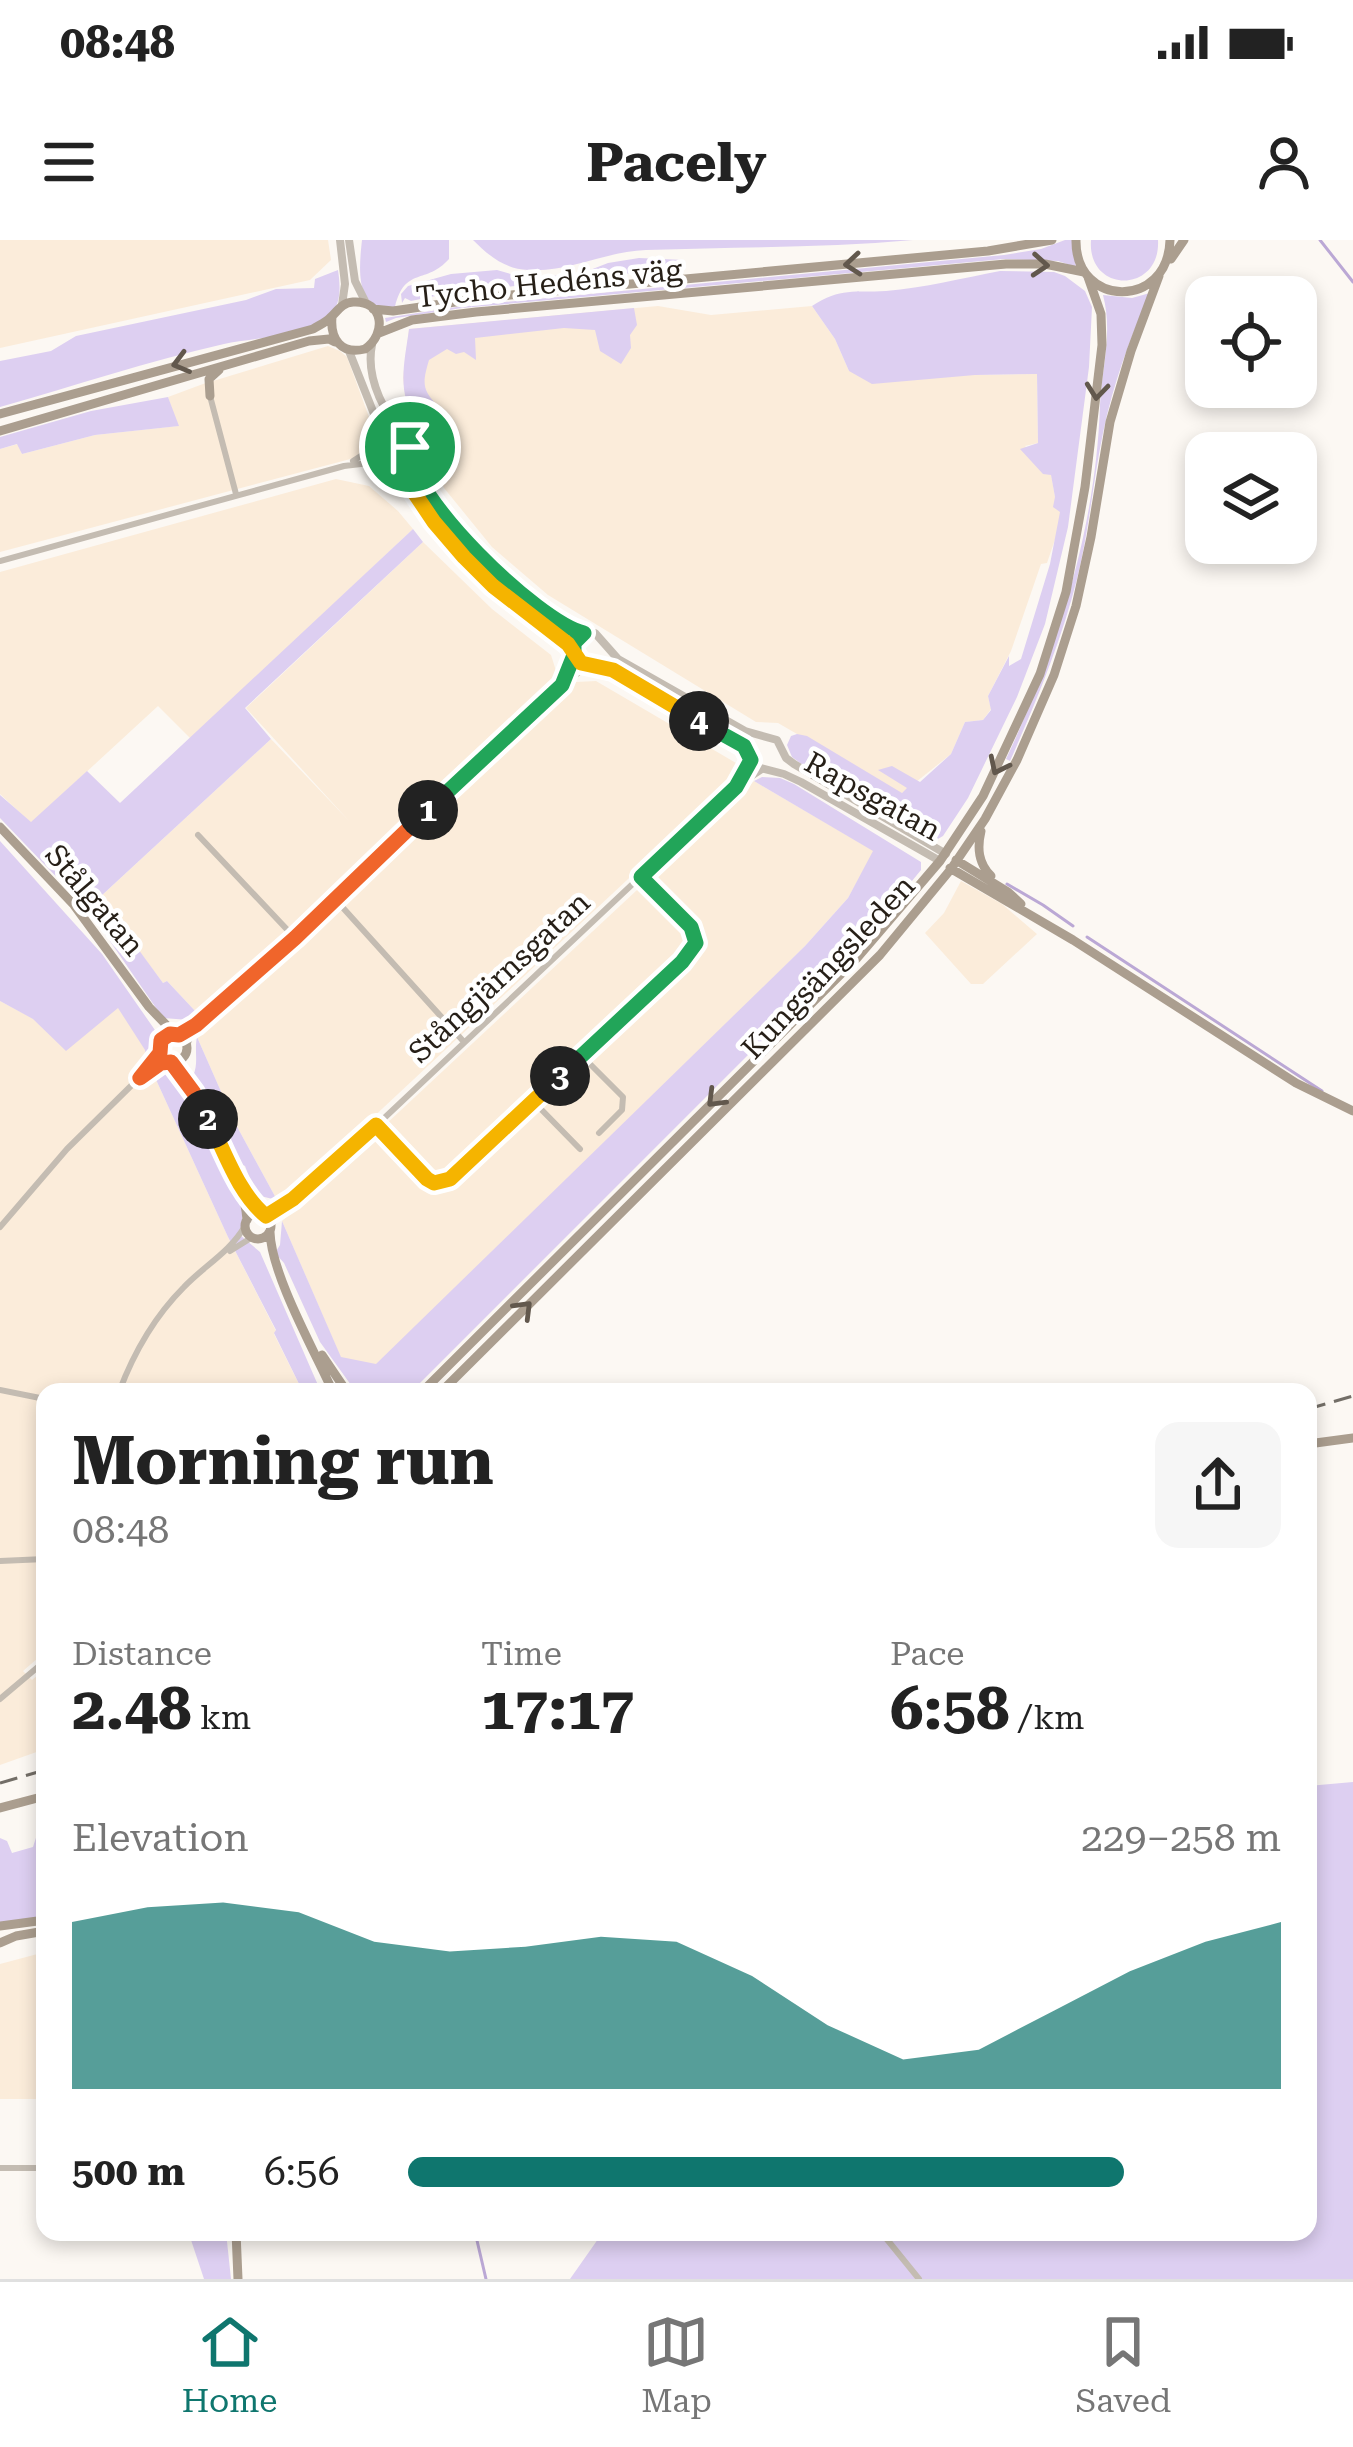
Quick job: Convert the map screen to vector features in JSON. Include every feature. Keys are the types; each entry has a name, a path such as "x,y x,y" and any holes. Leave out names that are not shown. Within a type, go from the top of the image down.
{"main road":[{"name":"Tycho Hedéns väg","path":"370,307 392,311 510,295 988,251 1052,240"},
{"name":"Kungsängsleden","path":"431,1383 857,958 943,857 983,796 1040,674 1066,592 1081,511 1102,345 1101,314 1078,261 1076,240"},
{"path":"1161,272 1169,256 1169,240"},
{"path":"1161,272 1184,240"},
{"name":"Tycho Hedéns väg","path":"380,333 412,320 476,312 1006,264 1045,264 1086,275 1118,292 1140,289 1161,272"},
{"name":"Kungsängsleden","path":"450,1383 880,955 985,819 1037,716 1065,640 1091,537 1111,422 1131,350 1161,272"},
{"path":"0,414 313,329 350,302 370,307 378,316 380,333 365,350 349,350 329,339 309,341 0,431"},
{"path":"332,317 336,342"},
{"path":"210,396 209,379 225,366"},
{"path":"189,376 203,384 210,396"},
{"path":"985,819 978,848 981,863 1037,917"},
{"name":"Stålgatan","path":"0,827 108,948 148,1007 161,1040"},
{"name":"Rapsgatan","path":"943,857 954,865"},
{"path":"954,865 1008,892"},
{"path":"954,865 1296,1083 1353,1111"},
{"name":"Stålgatan","path":"148,1007 177,1034 186,1050"},
{"path":"177,1034 161,1040 166,1058 194,1093 234,1173 267,1222 281,1277 330,1383"},
{"path":"166,1058 186,1050 194,1093"},
{"path":"234,1173 246,1223 281,1277"},
{"path":"246,1223 254,1214 267,1222"},
{"path":"253,1238 263,1238 267,1222"},
{"path":"295,1309 340,1383"},
{"path":"1317,1443 1353,1438"},
{"path":"0,1810 36,1799"},
{"path":"0,1926 36,1921"},
{"path":"0,1943 36,1933"},
{"path":"236,2241 238,2279"}],"street":[{"path":"342,305 345,240"},
{"path":"345,240 355,281 370,307"},
{"path":"372,345 370,362 383,405 409,440 410,461 421,480 471,547 498,574 559,623 584,633"},
{"path":"349,350 380,429 379,453 493,586 573,653 613,670 744,746 751,759 766,770 778,766 783,753 777,740 740,729 618,659 600,636 590,632 578,637 573,653 562,685"},
{"path":"210,396 236,494"},
{"path":"344,466 385,434 398,431"},
{"path":"0,561 236,494 344,466 404,460 409,454"},
{"path":"177,1034 196,1025 295,938 562,685 603,657 605,647"},
{"path":"751,759 754,742 766,737"},
{"name":"Rapsgatan","path":"783,753 943,857"},
{"name":"Stångjärnsgatan","path":"736,787 751,759"},
{"name":"Rapsgatan","path":"766,770 801,782 943,857"},
{"name":"Stångjärnsgatan","path":"267,1222 736,787 766,770"},
{"path":"197,835 295,938"},
{"path":"376,1125 427,1179 434,1183 450,1179 582,1056 682,962 696,943 691,927 641,877"},
{"path":"335,899 464,1042"},
{"path":"186,1050 196,1025"},
{"path":"582,1056 623,1097 622,1110 599,1133"},
{"path":"0,1227 68,1149 166,1058"},
{"path":"533,1101 580,1149"},
{"path":"122,1383 156,1319 236,1241 246,1223"},
{"path":"217,1259 253,1238"},
{"path":"0,1390 36,1397"},
{"path":"0,1561 36,1559"},
{"path":"0,1699 36,1669"},
{"path":"0,2168 36,2168"},
{"path":"888,2241 919,2279"}],"shaded area":[{"path":"0,240 328,240 331,260 310,280 0,348"},
{"path":"362,240 449,240 449,259 404,286 395,307 382,307 372,303 362,286"},
{"path":"473,240 913,240 646,250 543,270 505,264"},
{"path":"1073,240 1076,267 1058,261 1004,259 462,308 386,322 385,318 463,306 1004,255"},
{"path":"1091,240 1158,240 1156,258 1137,278 1111,278 1093,258"},
{"path":"639,258 684,260 652,271 411,301 405,298 402,303 401,294 408,286 451,274 497,270 528,279 585,272"},
{"path":"338,270 335,309 309,328 196,351 0,407 0,361 51,351 76,336 246,300 276,289 314,288 315,279"},
{"path":"1000,271 1054,272 1085,291 1092,307 1089,367 1068,527 1045,624 1017,697 968,798 936,840 800,763 787,745 791,736 807,736 902,793 907,788 878,770 892,766 920,782 951,754 965,722 983,720 991,710 988,696 1009,656 1009,666 1021,659 1050,564 1060,512 1053,507 1051,475 1043,474 1020,449 1038,443 1037,374 872,384 849,371 835,339 812,306 840,293 915,288"},
{"path":"1150,293 1107,415 1071,602 1010,761 1006,759 1058,630 1091,496 1106,350 1103,295 1132,298"},
{"path":"658,306 711,315 812,306 835,339 849,371 1037,374 1038,443 1025,446 1051,474 1064,513 1011,651 988,696 991,709 983,720 965,722 951,754 901,794 778,723 756,722 548,595 492,547 444,488 433,446 407,408 403,378 409,329"},
{"path":"634,308 637,325 621,364 600,351 595,330 564,328 475,338 476,360 447,349 429,360 425,384 437,405 432,420 418,420 406,400 403,377 409,329"},
{"path":"328,346 347,357 373,428 366,451 358,457 0,552 0,449 18,444 22,454 95,435 178,426 168,397"},
{"path":"168,397 179,426 95,435 22,454 17,444 0,449 0,437 91,411"},
{"path":"336,479 369,486 413,529 191,739 158,706 31,823 0,794 0,572"},
{"path":"413,529 423,542 245,708 271,739 100,897 163,983 167,981 197,1013 189,1020 163,1018 89,911 0,818 0,795 31,822 87,771 120,803"},
{"path":"423,542 492,609 551,655 557,674 197,1013 167,981 163,983 99,898 271,739 350,822 246,708"},
{"path":"596,681 736,763 734,780 278,1202 234,1121 197,1037 576,682"},
{"path":"780,778 794,784 921,862 921,870 866,937 420,1383 350,1383 320,1342 275,1253 282,1221 341,1357 376,1364 805,946 848,898 873,851 754,781"},
{"path":"754,781 874,851 848,898 487,1262 376,1365 341,1358 282,1221"},
{"path":"0,841 102,954 157,1033 155,1058 176,1074 243,1212 240,1235 260,1252 317,1383 299,1383 145,1050 118,1008 66,1051 33,1019 0,1001"},
{"path":"961,881 1002,904 1037,934 983,984 971,984 925,933 944,913"},
{"path":"0,1001 34,1019 118,1007 146,1050 298,1383 36,1383 36,1660 23,1671 32,1680 36,1677 36,1752 0,1765"},
{"path":"197,1037 234,1121 277,1200 256,1195 245,1166 234,1161 193,1076"},
{"path":"1353,1782 1353,2279 570,2279 597,2241 1317,2241 1317,1785"},
{"path":"0,1838 12,1853 33,1847 36,1838 36,1918 0,1923"},
{"path":"36,1954 36,2099 0,2099 0,1964"},
{"path":"191,2241 227,2241 231,2279 204,2279"}],"waterway":[{"path":"1320,240 1353,282"},
{"path":"1007,884 1073,926"},
{"path":"1087,937 1322,1091"},
{"path":"477,2241 486,2279"}],"railway":[{"path":"1317,1406 1353,1396"},
{"path":"0,1783 36,1773"}],"route":[{"path":"410,447 398,431 385,434 378,446 382,458 401,473 434,522 493,586 568,644 573,650 577,660 581,663 613,670 744,746 751,760 736,787 641,877 694,933 694,947 682,962 450,1179 434,1183 427,1179 376,1125 327,1172 266,1216 234,1173 194,1093 171,1062 166,1060 140,1078 160,1053 166,1035 179,1035 196,1025 295,938 562,685 574,655 573,650 574,643 584,633 559,623 532,603 471,547 410,461 410,447"}]}
